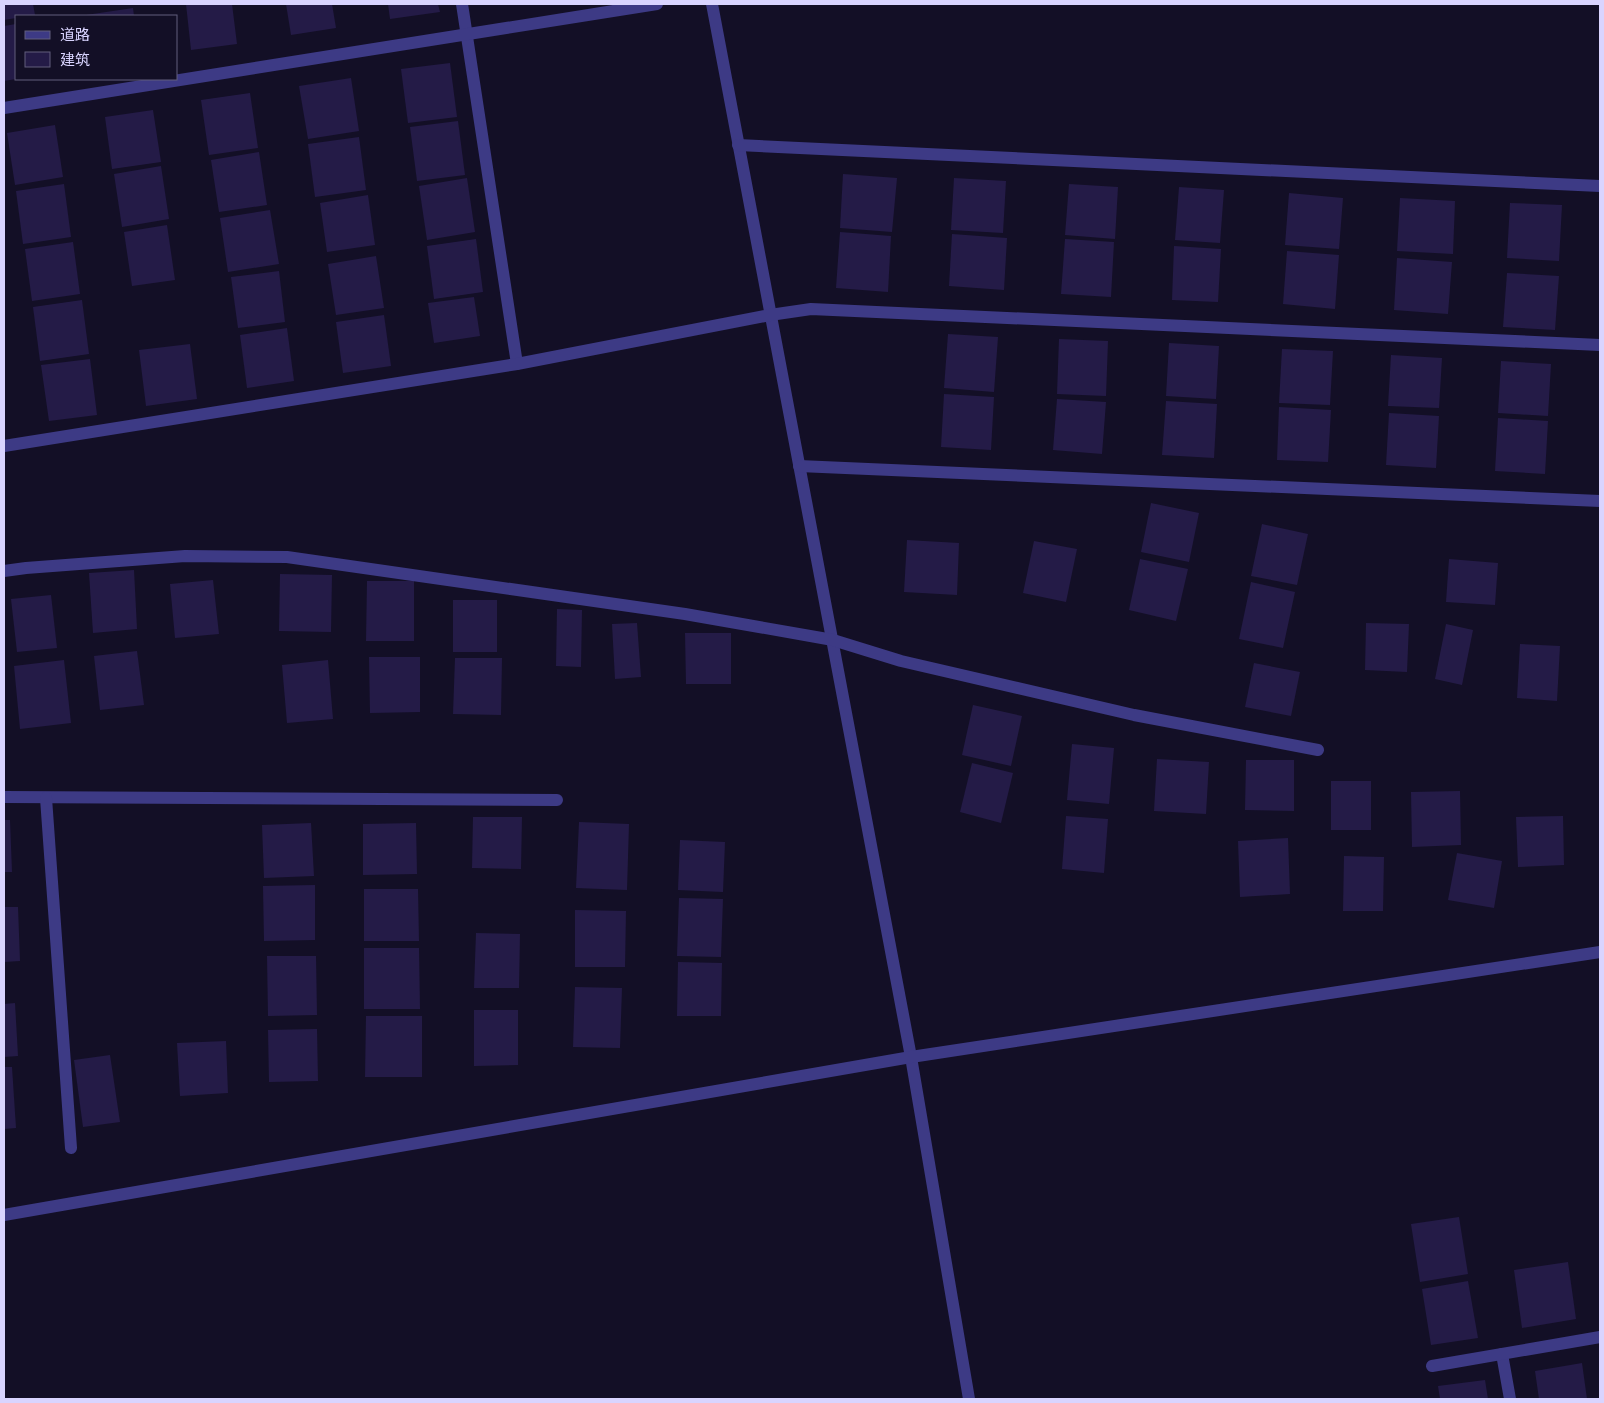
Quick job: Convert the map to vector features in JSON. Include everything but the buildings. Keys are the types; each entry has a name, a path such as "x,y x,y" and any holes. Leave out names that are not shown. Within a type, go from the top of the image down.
{"street":[{"path":"462,4 517,364"},
{"path":"4,108 657,4"},
{"path":"712,4 911,1057 969,1399"},
{"path":"738,145 1600,186"},
{"path":"4,446 517,364 770,315 811,309 1600,344"},
{"path":"800,466 1600,500"},
{"path":"4,571 185,556 287,557 685,614 833,640 901,661 1134,715 1318,750"},
{"path":"4,797 557,800"},
{"path":"46,798 71,1148"},
{"path":"4,1215 911,1057 1600,952"},
{"path":"1432,1366 1600,1337"},
{"path":"1502,1354 1510,1399"}]}
